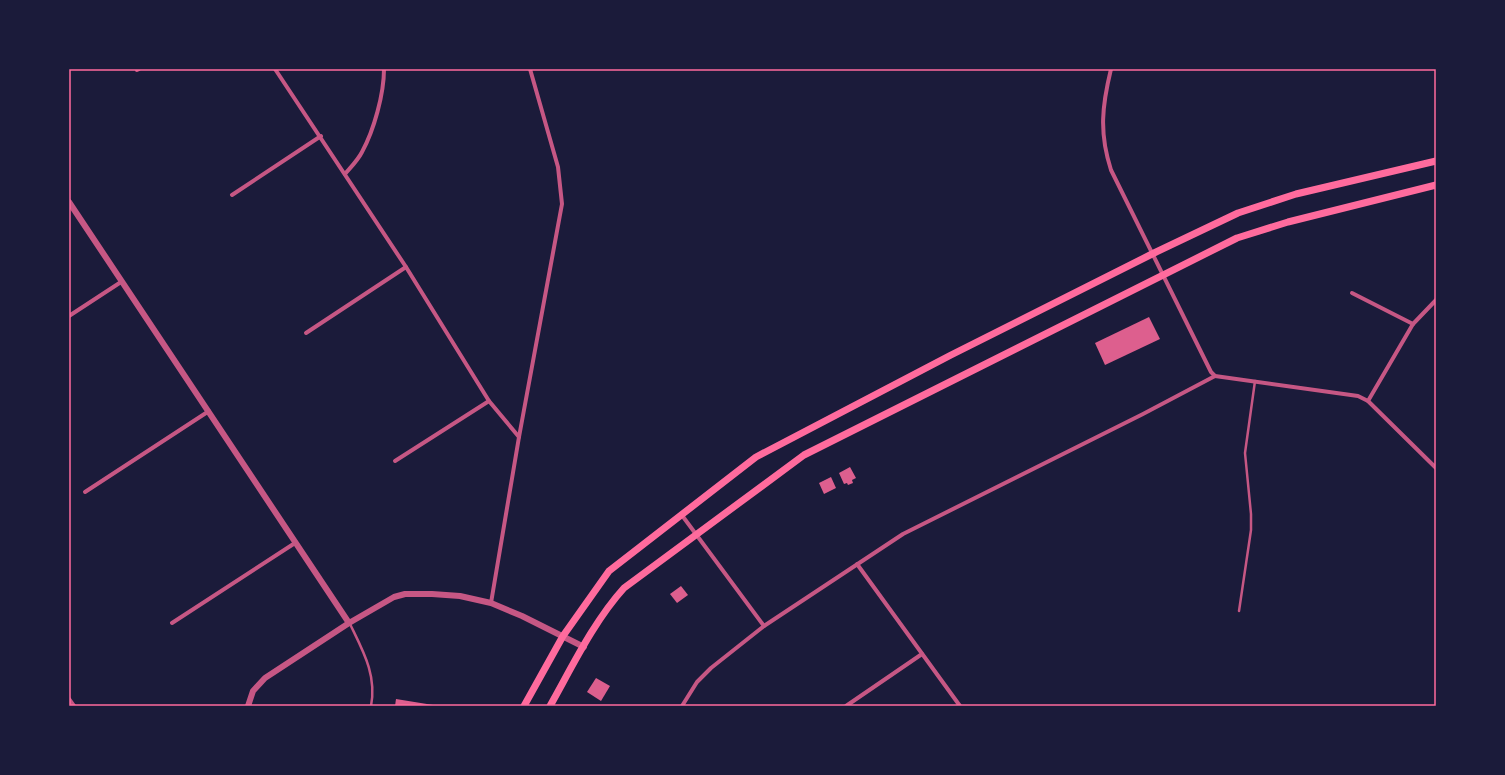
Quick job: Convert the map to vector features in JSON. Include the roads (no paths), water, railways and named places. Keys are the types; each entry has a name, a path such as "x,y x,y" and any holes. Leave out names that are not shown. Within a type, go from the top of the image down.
{"main road":[{"path":"524,706 563,636 609,571 680,514 756,457 951,355 1152,254 1238,213 1266,203 1436,161"},
{"path":"550,706 615,597 624,588 804,455 1237,238 1288,222 1436,185"}],"street":[{"path":"276,69 406,267 489,401 519,437"},
{"path":"345,174 362,152 369,137 382,94 384,69"},
{"path":"491,603 519,437 562,204 558,167 530,69"},
{"path":"1112,69 1103,112 1103,135 1106,154 1111,170 1208,368 1215,376"},
{"path":"232,195 320,136"},
{"path":"69,202 349,623"},
{"path":"306,333 406,267"},
{"path":"69,316 121,282"},
{"path":"1352,294 1413,324"},
{"path":"1368,401 1413,324 1436,300"},
{"path":"682,706 697,682 711,668 764,626 903,534 1143,414 1215,376 1351,395 1368,401 1436,468"},
{"path":"395,461 489,401"},
{"path":"85,492 209,411"},
{"path":"680,514 764,626"},
{"path":"172,623 295,543"},
{"path":"857,564 960,706"},
{"path":"248,706 253,690 265,678 349,623 394,597 405,594 460,596 491,603 584,647"},
{"path":"846,706 922,654"},
{"path":"69,699 74,706"}],"lane":[{"path":"1239,610 1251,530 1251,508 1245,453 1255,381"},
{"path":"349,623 363,651 372,676 373,694 371,706"}]}
